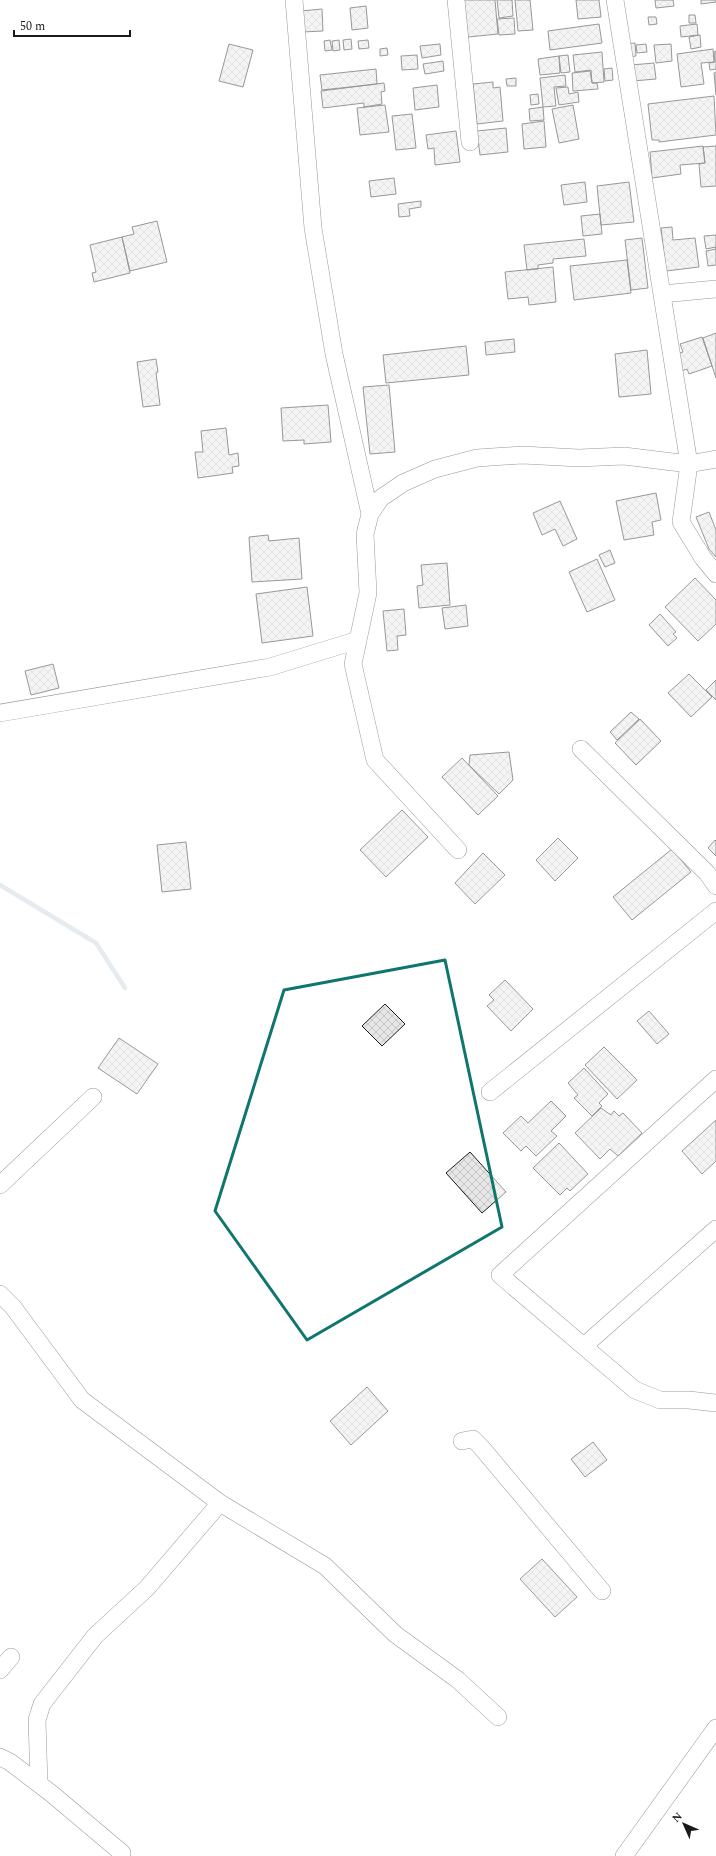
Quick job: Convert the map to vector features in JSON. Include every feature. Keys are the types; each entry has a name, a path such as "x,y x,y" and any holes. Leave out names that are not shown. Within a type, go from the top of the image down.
{"street":[{"path":"294,0 313,228 334,354 370,514"},
{"path":"456,0 470,142"},
{"path":"615,0 689,464 681,522 703,558 716,574"},
{"path":"662,294 716,289"},
{"path":"458,850 375,760 353,664 368,593 365,534 370,514 381,498 403,483 435,468 477,458 522,455 579,458 624,456 689,464 716,460"},
{"path":"0,713 270,667 358,640"},
{"path":"581,749 707,873 716,886"},
{"path":"490,1092 716,911"},
{"path":"716,1079 500,1274 635,1390 660,1400 689,1400 716,1403"},
{"path":"0,1185 92,1097"},
{"path":"584,1346 716,1229"},
{"path":"0,1294 13,1307 82,1400 220,1503 325,1566 395,1634 458,1680 498,1717"},
{"path":"462,1441 473,1439 481,1447 602,1591"},
{"path":"39,1784 37,1720 42,1704 95,1636 147,1588 220,1503"},
{"path":"0,1670 11,1657"},
{"path":"624,1856 716,1728"},
{"path":"0,1757 10,1762 39,1784 122,1853"}],"highlighted area":[{"path":"445,960 502,1227 307,1340 215,1211 284,990"}],"building":[{"path":"464,0 495,0 498,34 468,37"},
{"path":"497,0 512,0 513,16 499,18"},
{"path":"515,0 530,0 533,30 518,31"},
{"path":"576,0 599,0 601,17 578,19"},
{"path":"655,0 673,0 674,6 656,8"},
{"path":"701,0 716,0 716,2 701,4"},
{"path":"366,6 368,28 352,30 350,8"},
{"path":"322,9 323,31 302,32 301,11"},
{"path":"689,15 695,15 696,23 689,23"},
{"path":"648,17 656,17 657,24 649,25"},
{"path":"514,18 515,34 499,35 497,19"},
{"path":"599,24 602,43 550,50 548,31"},
{"path":"697,24 698,35 681,37 680,26"},
{"path":"700,35 701,47 691,49 689,37"},
{"path":"351,39 352,49 344,50 343,40"},
{"path":"330,40 332,50 325,51 324,41"},
{"path":"339,40 340,50 333,51 332,41"},
{"path":"368,40 369,48 359,49 358,41"},
{"path":"635,43 636,56 627,57 626,44"},
{"path":"229,44 253,50 243,87 219,81"},
{"path":"440,44 441,55 422,58 420,46"},
{"path":"646,44 647,52 637,53 636,45"},
{"path":"671,44 672,61 656,63 654,45"},
{"path":"387,48 388,55 380,56 380,49"},
{"path":"713,49 714,62 701,63 704,84 681,87 677,54"},
{"path":"716,51 716,69 710,70 709,63 715,62 714,52"},
{"path":"602,52 604,82 592,83 591,70 575,72 573,55"},
{"path":"417,55 418,69 402,70 401,56"},
{"path":"568,55 570,72 561,73 559,56"},
{"path":"559,56 560,73 540,75 538,59"},
{"path":"443,61 444,71 425,74 423,64"},
{"path":"654,63 656,79 633,81 631,65"},
{"path":"612,68 613,80 605,81 604,69"},
{"path":"376,69 377,84 322,90 320,75"},
{"path":"590,71 592,83 597,83 598,89 573,91 572,73"},
{"path":"716,72 716,95 714,73"},
{"path":"565,75 566,86 554,87 556,106 543,107 540,78"},
{"path":"516,78 516,86 507,86 506,79"},
{"path":"493,82 493,88 500,87 503,121 477,124 473,84"},
{"path":"384,83 385,91 381,92 382,104 364,107 364,103 323,108 321,91"},
{"path":"437,85 439,107 415,110 413,88"},
{"path":"568,87 569,94 578,92 579,102 559,105 556,88"},
{"path":"538,94 539,104 531,105 530,95"},
{"path":"714,96 716,135 659,142 659,140 652,140 648,104"},
{"path":"385,105 389,132 360,135 357,108"},
{"path":"573,105 579,139 559,143 552,109"},
{"path":"543,107 544,120 530,121 529,109"},
{"path":"412,114 416,148 396,150 392,116"},
{"path":"544,121 546,147 524,149 522,124"},
{"path":"506,128 508,152 480,155 477,131"},
{"path":"456,131 460,162 435,165 434,148 428,149 426,135"},
{"path":"703,146 705,163 680,165 681,174 652,178 650,152"},
{"path":"716,146 716,186 701,187 699,164 705,163 703,147"},
{"path":"394,178 396,194 371,197 369,181"},
{"path":"585,182 587,202 564,205 561,185"},
{"path":"629,182 634,222 601,225 597,186"},
{"path":"421,201 421,207 409,209 410,216 399,217 398,204"},
{"path":"600,214 602,234 583,236 581,216"},
{"path":"157,221 167,262 130,271 122,237 134,234 132,227"},
{"path":"672,227 673,240 695,238 699,267 666,271 661,228"},
{"path":"716,235 716,247 706,249 704,236"},
{"path":"122,237 130,273 94,282 92,273 96,272 90,245"},
{"path":"642,238 648,288 631,290 625,240"},
{"path":"584,239 586,256 553,259 553,263 538,265 538,269 527,270 524,245"},
{"path":"716,249 716,265 708,266 706,251"},
{"path":"627,260 631,293 574,300 570,266"},
{"path":"553,267 556,302 529,305 528,297 508,299 505,272"},
{"path":"716,333 716,378 703,338"},
{"path":"702,337 712,366 689,374 687,369 681,371 676,354 683,352 680,344"},
{"path":"514,339 515,352 486,355 485,342"},
{"path":"466,346 469,375 386,383 383,355"},
{"path":"647,350 651,394 619,397 615,354"},
{"path":"156,359 158,372 156,373 160,405 143,407 137,362"},
{"path":"389,385 395,452 370,454 363,387"},
{"path":"328,405 331,442 304,444 304,440 283,441 281,408"},
{"path":"226,428 229,455 238,453 239,466 232,467 233,473 198,478 195,452 203,452 201,431"},
{"path":"656,493 661,520 652,522 654,535 624,540 616,501"},
{"path":"560,501 577,539 563,546 555,529 542,535 533,513"},
{"path":"709,512 716,530 716,557 709,549 696,517"},
{"path":"268,535 269,541 299,538 302,579 252,582 249,537"},
{"path":"610,550 615,563 605,567 599,555"},
{"path":"597,559 615,600 587,612 569,572"},
{"path":"447,563 450,605 419,608 417,586 423,585 421,565"},
{"path":"695,578 716,600 716,624 698,641 665,607"},
{"path":"307,587 313,636 262,643 256,594"},
{"path":"466,605 468,626 445,629 442,608"},
{"path":"404,609 406,635 397,636 398,650 387,651 383,611"},
{"path":"660,614 676,632 673,634 677,638 668,646 649,625"},
{"path":"53,664 59,688 31,695 25,671"},
{"path":"689,674 712,697 691,717 668,693"},
{"path":"716,680 716,700 706,690"},
{"path":"631,712 639,719 617,740 610,732"},
{"path":"640,719 661,741 636,765 615,743"},
{"path":"509,752 513,780 499,794 469,765 470,755"},
{"path":"462,758 498,796 478,815 442,777"},
{"path":"402,810 428,837 386,877 360,850"},
{"path":"558,838 578,858 555,881 536,860"},
{"path":"715,840 716,841 716,856 708,848"},
{"path":"186,842 191,889 162,892 157,845"},
{"path":"672,849 691,872 632,920 613,897"},
{"path":"483,853 505,875 475,904 455,883"},
{"path":"505,980 533,1009 511,1031 487,1006 494,1000 489,995"},
{"path":"385,1004 405,1024 382,1046 362,1026"},
{"path":"649,1011 669,1034 657,1044 637,1021"},
{"path":"119,1038 158,1064 137,1094 98,1068"},
{"path":"604,1047 637,1080 617,1099 585,1065"},
{"path":"584,1068 608,1094 599,1103 602,1106 592,1116 574,1098 578,1095 568,1083"},
{"path":"551,1101 566,1116 551,1131 557,1136 536,1156 526,1146 521,1151 503,1133 521,1116 528,1123"},
{"path":"601,1108 611,1115 614,1111 619,1116 623,1113 642,1133 618,1156 610,1149 600,1159 575,1133"},
{"path":"716,1120 716,1161 702,1174 682,1151"},
{"path":"559,1143 588,1174 570,1191 567,1188 560,1195 533,1168"},
{"path":"470,1152 506,1192 482,1213 446,1173"},
{"path":"367,1387 388,1411 351,1445 330,1421"},
{"path":"593,1442 607,1460 585,1477 571,1459"},
{"path":"542,1559 577,1597 555,1617 520,1579"}],"waterway":[{"path":"0,885 96,943 125,988"}]}
